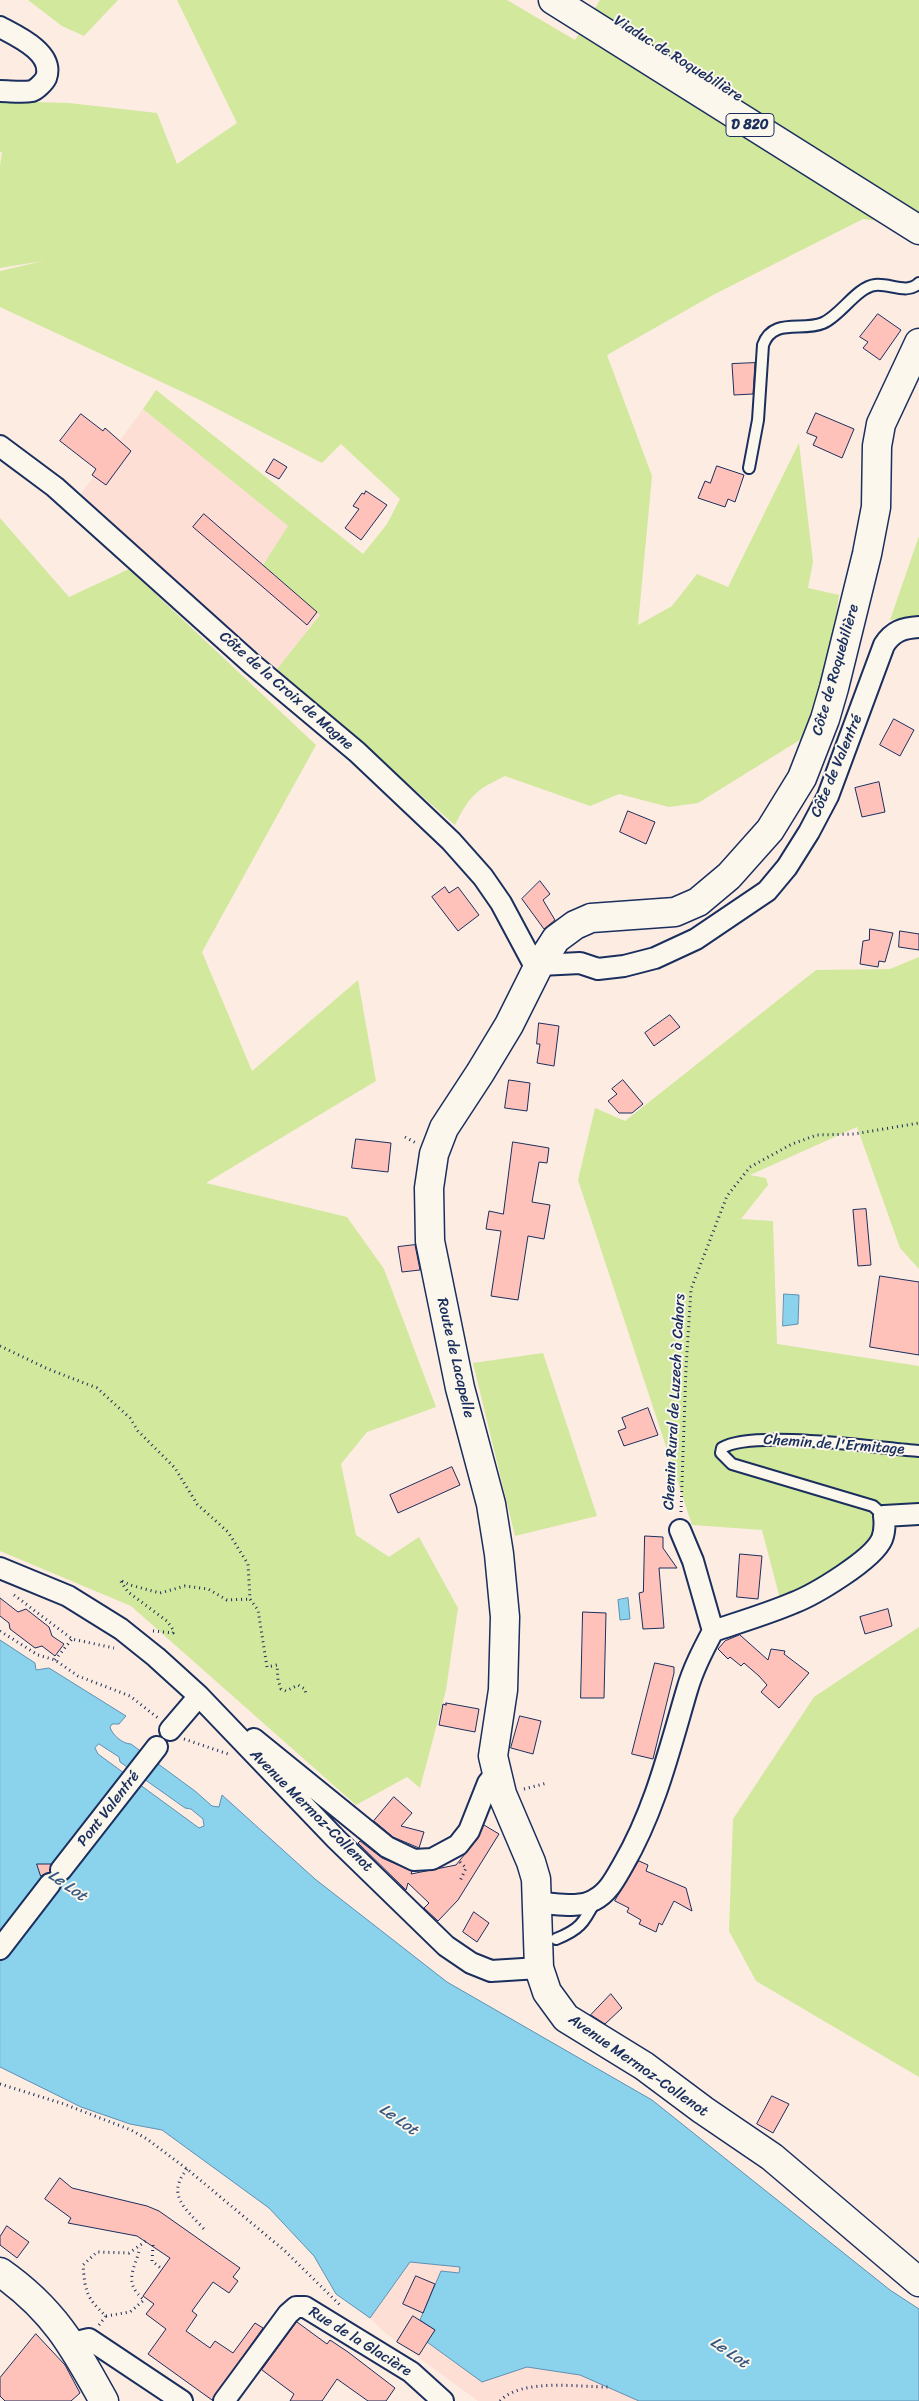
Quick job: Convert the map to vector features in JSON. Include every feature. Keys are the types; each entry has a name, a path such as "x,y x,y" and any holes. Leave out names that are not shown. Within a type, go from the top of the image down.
{"street":[{"name":"D 820","path":"553,0 585,8"},
{"name":"Viaduc de Roquebilière","path":"585,8 919,210"},
{"name":"Viaduc de Roquebilière","path":"585,8 919,230"},
{"path":"0,27 21,38 43,56 48,70 45,80 33,91 0,91"},
{"name":"Côte de Roquebilière","path":"539,966 556,939 575,925 591,918 675,912 698,902 729,876 770,830 802,778 828,711 867,554 876,507 877,446 881,424 919,343"},
{"name":"Côte de la Croix de Magne","path":"0,446 55,487 252,664 357,752 451,841 483,877 501,903 532,961 539,966"},
{"name":"Côte de Valentré","path":"539,966 580,963 598,969 624,966 655,958 696,939 767,892 787,867 828,796 884,645 890,635 905,628 919,627"},
{"path":"556,939 580,963"},
{"name":"Route de Lacapelle","path":"539,966 509,1024 444,1128 434,1154 429,1188 430,1241 460,1388 491,1504 499,1554 505,1617 503,1690 493,1756 502,1794 531,1862 536,1879 539,1968"},
{"path":"538,1903 586,1904 596,1900 610,1888 632,1849 656,1796 687,1690 698,1659 713,1631 795,1602 856,1567 875,1549 882,1539 885,1528 884,1516 919,1514"},
{"path":"680,1530 693,1560 713,1631"},
{"path":"0,1568 68,1596 121,1629 198,1696 387,1847 402,1856 414,1860 432,1859 458,1844 469,1831 488,1783 496,1773"},
{"path":"168,1727 198,1696"},
{"name":"Avenue Mermoz-Collenot","path":"198,1696 336,1838 446,1946 471,1963 491,1971 539,1968 547,1992 566,2018 644,2066 703,2110 772,2157 919,2282"},
{"name":"Pont Valentré","path":"0,1949 157,1747"},
{"path":"0,2272 37,2301 80,2341 182,2401"},
{"name":"Rue de la Glacière","path":"224,2401 288,2314 296,2307 305,2307 411,2372 443,2401"},
{"path":"80,2341 104,2401"}],"lane":[{"path":"749,468 758,420 763,345 766,337 779,327 822,324 835,316 860,293 874,285 910,289 919,283"},
{"name":"Chemin de l'Ermitage","path":"884,1516 873,1506 732,1464 721,1453 722,1448 730,1443 767,1439 919,1451"},
{"path":"556,1939 573,1932 585,1922 596,1900"}],"path":[{"name":"Chemin Rural de Luzech à Cahors","path":"680,1530 691,1289 726,1196 750,1167 792,1144 817,1135 854,1134 919,1124"},
{"path":"0,1346 48,1369 98,1388 130,1418 138,1431 175,1468 197,1504 228,1532 248,1564 250,1598 258,1610 267,1668 278,1665 278,1680 281,1689 286,1691 298,1685 305,1689 306,1694"},
{"path":"152,1636 145,1630 173,1633 174,1631 168,1620 128,1592 120,1580 130,1585 160,1593 185,1586 208,1589 227,1600 250,1598"},
{"path":"14,1595 72,1639 119,1649"},
{"path":"0,1631 38,1655 55,1660 78,1676 130,1696 168,1727"},
{"path":"55,1660 72,1639"},
{"path":"521,1789 547,1783"},
{"path":"0,2084 64,2104 130,2130 147,2139 187,2169 285,2251 347,2312"},
{"path":"187,2169 179,2179 176,2188 178,2196 204,2229"},
{"path":"106,2316 95,2306 85,2291 83,2265 97,2252 129,2253 140,2248 146,2241"},
{"path":"153,2245 152,2261 162,2269"},
{"path":"80,2341 106,2316 130,2312 144,2300 132,2287 130,2277 140,2248"},
{"path":"500,2401 505,2395 530,2386 608,2387"}],"shaded area":[{"path":"143,409 288,526 263,565 320,615 277,669 80,495"},
{"path":"410,2262 460,2267 435,2330 427,2342 482,2381 527,2367 580,2375 639,2401 478,2401 384,2332 370,2318"}],"green space":[{"path":"28,0 118,0 84,36 62,26"},
{"path":"177,0 507,0 575,40 600,0 919,0 919,226 863,219 713,295 607,355 652,476 638,625 672,606 697,574 728,587 799,443 813,562 808,588 839,595 834,629 808,735 698,803 669,807 619,794 590,806 505,776 487,785 475,794 455,825 277,669 320,615 263,565 288,526 143,409 156,390 363,554 387,524 400,499 341,444 322,463 200,400 0,307 0,271 43,261 0,268 0,166 2,152 0,152 0,101 69,103 157,113 177,164 237,123"},
{"path":"0,518 69,597 129,569 316,745 202,952 252,1071 358,980 376,1081 206,1183 347,1217 384,1269 436,1407 367,1432 341,1464 356,1535 389,1557 419,1537 458,1608 446,1690 420,1788 407,1777 356,1805 131,1606 0,1551"},
{"path":"919,536 919,616 890,620"},
{"path":"919,957 919,1269 900,1248 857,1127 750,1175 766,1178 768,1185 741,1219 773,1221 777,1344 919,1366 919,1505 876,1533 850,1562 780,1599 762,1530 692,1525 578,1180 595,1108 625,1121 816,970 890,969"},
{"path":"543,1353 597,1516 515,1536 473,1363"},
{"path":"919,1627 919,2077 756,1981 729,1931 733,1819 814,1697"}],"water":[{"path":"784,1294 799,1295 798,1324 783,1326"},
{"path":"628,1598 630,1619 620,1620 618,1600"},
{"name":"Le Lot","path":"0,1640 35,1663 36,1670 49,1668 126,1716 119,1724 112,1724 110,1727 118,1739 131,1744 195,1791 212,1806 219,1807 222,1795 315,1879 447,1982 652,2100 890,2290 919,2309 919,2401 639,2401 580,2375 527,2367 482,2382 427,2342 435,2330 420,2320 441,2271 459,2273 460,2267 410,2262 370,2318 336,2294 314,2256 269,2208 162,2130 130,2124 81,2107 0,2067","holes":["99,1744 119,1757 120,1762 185,1808 191,1809 203,1819 204,1826 199,1828 98,1754 95,1748"]}],"building":[{"path":"878,314 901,330 880,360 863,348 868,342 860,337"},
{"path":"755,363 753,394 734,395 732,364"},
{"path":"816,413 854,429 842,458 813,445 817,437 807,433"},
{"path":"81,414 103,431 105,428 131,451 106,485 92,475 96,469 60,441"},
{"path":"274,459 287,467 279,479 266,472"},
{"path":"717,466 744,475 735,502 728,499 725,507 698,498 705,481 710,483"},
{"path":"366,491 387,505 361,540 345,528 359,509 353,506 362,493 364,494"},
{"path":"204,514 317,612 307,625 193,527"},
{"path":"894,719 914,730 900,756 880,745"},
{"path":"879,782 885,812 862,817 855,788"},
{"path":"628,811 655,822 646,844 620,832"},
{"path":"540,881 550,894 543,900 555,920 544,929 522,899"},
{"path":"445,887 449,893 458,887 479,915 458,931 432,897"},
{"path":"870,929 893,933 885,962 879,961 878,967 860,964 863,941 869,940"},
{"path":"900,931 919,934 919,950 899,947"},
{"path":"670,1015 680,1027 654,1046 645,1033"},
{"path":"539,1023 559,1026 554,1066 537,1063 540,1044 537,1044"},
{"path":"509,1080 530,1083 527,1111 505,1108"},
{"path":"623,1080 643,1104 632,1113 619,1113 608,1101 617,1094 612,1089"},
{"path":"356,1139 391,1143 388,1172 352,1168"},
{"path":"513,1142 549,1148 547,1163 539,1162 532,1202 550,1205 544,1239 528,1236 518,1300 491,1296 501,1231 486,1229 489,1211 503,1214"},
{"path":"866,1209 871,1265 858,1266 853,1210"},
{"path":"415,1245 420,1270 402,1272 398,1247"},
{"path":"880,1276 919,1282 919,1355 870,1347"},
{"path":"648,1408 658,1435 624,1446 618,1431 626,1428 622,1418"},
{"path":"452,1467 460,1485 398,1513 390,1495"},
{"path":"645,1536 663,1537 663,1548 677,1568 659,1568 664,1628 643,1629 639,1593 643,1592"},
{"path":"740,1554 762,1556 758,1599 737,1597"},
{"path":"0,1598 18,1612 26,1609 49,1627 52,1636 64,1644 55,1656 42,1646 35,1648 10,1629 9,1623 0,1616"},
{"path":"888,1609 892,1626 865,1634 860,1617"},
{"path":"583,1612 606,1613 604,1698 581,1698"},
{"path":"740,1635 768,1660 771,1649 785,1651 784,1654 809,1673 779,1708 761,1692 767,1685 759,1676 744,1663 741,1666 730,1657 728,1659 718,1649 725,1641"},
{"path":"655,1663 674,1667 674,1673 653,1759 632,1754"},
{"path":"446,1703 479,1709 475,1732 439,1725 443,1704 446,1705"},
{"path":"520,1716 541,1721 533,1754 511,1748"},
{"path":"394,1797 412,1813 401,1826 424,1832 419,1848 393,1837 374,1821"},
{"path":"484,1825 499,1834 458,1900 438,1921 424,1908 429,1903 408,1883 406,1890 358,1843 360,1841 382,1858 412,1871 411,1874 456,1865 478,1838"},
{"path":"639,1861 648,1865 646,1871 686,1888 692,1911 674,1901 662,1925 659,1923 656,1932 639,1924 641,1920 627,1912 629,1908 615,1901"},
{"path":"37,1864 51,1864 50,1872 41,1876"},
{"path":"474,1912 489,1923 477,1942 463,1932"},
{"path":"611,1994 622,2008 605,2024 591,2015"},
{"path":"772,2096 789,2104 773,2133 757,2124"},
{"path":"60,2178 72,2188 147,2206 159,2211 240,2268 233,2277 238,2281 229,2293 213,2282 192,2311 197,2315 186,2331 210,2348 215,2341 233,2353 255,2323 263,2328 212,2400 148,2354 166,2329 146,2314 154,2304 143,2296 170,2258 137,2236 68,2223 71,2218 45,2199"},
{"path":"7,2226 29,2242 17,2258 0,2245 0,2237"},
{"path":"416,2276 435,2284 423,2313 403,2304"},
{"path":"413,2316 435,2330 419,2355 397,2342"},
{"path":"297,2322 327,2344 330,2340 348,2352 395,2388 386,2401 368,2401 337,2379 322,2401 290,2401 294,2394 262,2370"},
{"path":"36,2334 65,2365 80,2393 71,2401 5,2401 0,2396 0,2378"}]}
